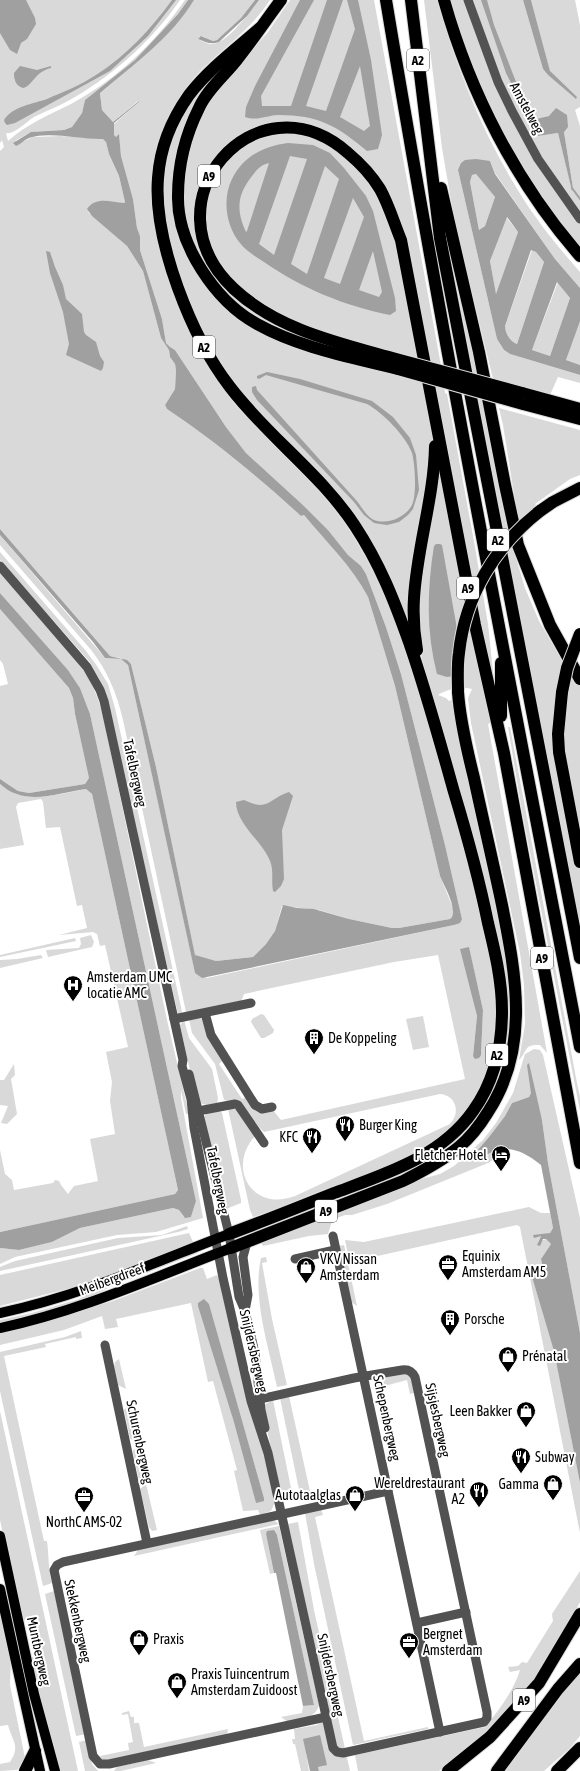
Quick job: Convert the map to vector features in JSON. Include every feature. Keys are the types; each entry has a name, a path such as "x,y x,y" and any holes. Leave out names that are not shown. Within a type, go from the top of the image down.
{"highway":[{"name":"A2","path":"281,0 199,106 185,140 179,169 178,197 182,224 188,243 207,279 222,297 241,314 256,324 296,341 397,364"},
{"name":"A2","path":"386,0 414,165 580,1047"},
{"name":"A2","path":"411,0 440,238 580,958"},
{"path":"444,0 460,50 480,100 505,148 527,186 562,236 580,256"},
{"name":"A2","path":"229,1234 389,1172 426,1154 450,1136 472,1113 483,1095 492,1074 499,1049 502,1021 500,986 496,956 472,853 419,669 388,584 355,525 336,500 264,426 229,386 204,346 186,307 171,266 160,216 158,196 158,176 167,136 188,96 205,76 260,28"},
{"name":"A2","path":"425,121 479,352 504,485 518,545 550,625 580,679"},
{"name":"A9","path":"580,419 522,399 397,364 297,329 254,305 233,288 219,272 203,240 200,223 201,204 205,187 214,167 225,153 253,135 272,129 290,128 309,131 329,139 356,160 368,174 380,189 401,240 408,274 435,421 475,625 504,753 580,1163"},
{"name":"A9","path":"522,399 580,409"},
{"name":"A2","path":"419,669 414,626 414,598 419,557 433,480 435,421"},
{"name":"A9","path":"231,1248 403,1181 430,1167 460,1147 470,1136 491,1109 505,1079 513,1055 516,1036 517,1018 514,974 495,873 463,732 458,692 458,653 464,624 476,590 495,558 506,543 520,528 540,511 553,502 580,488"},
{"path":"550,625 562,641 580,657"},
{"path":"580,634 567,668 562,692 558,734 580,862"},
{"name":"A2","path":"502,638 501,705 504,753"},
{"name":"A9","path":"448,1771 490,1737 539,1683 580,1614"},
{"path":"497,1771 558,1689 580,1664"},
{"path":"556,1771 580,1748"},
{"path":"25,1771 35,1751"}],"main road":[{"name":"Meibergdreef","path":"0,1313 36,1305 84,1290 229,1234"},
{"name":"Meibergdreef","path":"0,1328 59,1312 111,1295 231,1248"},
{"name":"Muntbergweg","path":"0,1536 34,1694 55,1771"},
{"name":"Muntbergweg","path":"0,1589 40,1771"}],"street":[{"name":"Amstelweg","path":"468,0 498,82 512,111 538,159 580,219"},
{"name":"Tafelbergweg","path":"0,566 87,667 100,690 108,715 183,1060 194,1090 196,1112 229,1234 231,1248"},
{"path":"174,1019 251,1003"},
{"path":"205,1013 211,1035 255,1105 262,1109 272,1107"},
{"path":"196,1112 235,1104 238,1105 264,1143"},
{"name":"Tafelbergweg","path":"196,1112 194,1128 218,1253"},
{"name":"Schepenbergweg","path":"333,1236 440,1732"},
{"name":"Snijdersbergweg","path":"246,1310 248,1295 243,1257 247,1242"},
{"name":"Snijdersbergweg","path":"231,1248 239,1297 246,1310 257,1364 256,1400"},
{"path":"295,1259 336,1250"},
{"name":"Snijdersbergweg","path":"218,1253 269,1445 268,1453 333,1748 340,1753 481,1723 486,1720"},
{"name":"Schurenbergweg","path":"105,1346 147,1544"},
{"name":"Sijsjesbergweg","path":"256,1400 364,1377 405,1370 410,1371 414,1375 487,1712 486,1720"},
{"name":"Stekkenbergweg","path":"326,1717 102,1765 97,1762 93,1756 54,1570 56,1565 63,1562 388,1491"},
{"path":"417,1624 466,1612"}],"shaded area":[{"path":"0,0 180,0 146,42 119,66 90,88 75,97 34,117 13,132 6,133 8,141 30,125 71,104 104,84 148,45 174,16 185,0 188,0 178,14 135,60 85,100 82,113 72,127 64,130 31,132 15,141 24,141 33,137 60,136 104,139 119,176 125,202 108,203 88,212 127,246 143,271 161,338 169,350 170,357 175,364 175,389 165,405 167,409 236,460 301,516 304,515 347,565 362,586 368,597 395,686 440,876 453,908 452,917 450,919 392,928 349,919 319,910 282,906 275,931 266,944 253,957 216,961 195,956 156,767 131,664 121,658 110,656 0,529 0,151 4,147 2,140 0,143"},
{"path":"0,0 26,0 35,18 36,24 27,39 21,43 17,54 10,50 0,33"},
{"path":"172,0 176,0 148,36 110,71 15,123 7,125 5,123 4,120 8,115 18,109 47,99 90,79 118,59 138,41"},
{"path":"188,0 194,0 185,14 163,39 100,93 102,110 113,122 139,101 114,123 114,135 116,137 119,134 121,156 133,199 137,228 140,236 140,250 162,319 166,343 175,350 226,427 246,453 328,530 348,555 361,566 366,574 386,627 401,674 445,845 462,919 460,923 454,925 202,978 195,973 128,665 121,659 105,658 93,642 0,535 0,529 110,656 127,660 131,664 156,767 195,955 216,961 253,957 266,944 275,931 283,905 314,909 349,919 392,928 450,919 452,917 453,907 440,876 395,686 368,597 362,586 347,565 304,515 301,516 236,460 167,409 165,405 175,389 175,364 170,357 169,350 161,338 143,271 127,246 92,216 87,209 95,202 99,201 125,202 119,176 109,154 106,142 103,139 46,135 29,138 16,146 13,143 31,132 64,130 72,127 82,113 85,100 135,60 178,14"},
{"path":"194,0 255,0 241,18 217,40 213,41 202,36 198,39 213,44 219,42 232,32 259,0 270,0 247,28 192,80 175,105 162,132 154,160 152,175 152,204 164,265 187,325 218,380 239,409 305,476 340,516 369,563 385,596 410,663 421,698 481,908 492,963 495,989 496,1015 494,1041 492,1054 484,1078 466,1113 440,1139 427,1149 380,1171 323,1190 253,1217 250,1210 228,1109 237,1109 255,1136 247,1149 243,1162 244,1174 248,1184 256,1193 267,1198 280,1199 295,1196 450,1124 455,1115 455,1105 450,1098 440,1094 264,1132 242,1103 224,1100 215,1064 192,1033 189,1019 203,1019 223,1060 219,1064 242,1099 246,1097 273,1110 281,1120 465,1079 438,955 394,962 244,994 241,1002 187,1013 123,720 115,692 103,667 92,651 0,545 0,535 105,658 121,659 128,665 195,972 207,978 454,925 462,919 445,845 401,674 386,627 366,574 361,566 348,555 328,530 246,453 226,427 175,350 166,343 162,319 140,250 140,236 137,228 133,199 121,156 119,135 116,137 113,135 114,124 139,102 138,101 113,122 102,110 100,92 151,50 185,13","holes":["469,948 483,1010 481,1055 473,1055 477,1016 461,949"]},
{"path":"255,0 259,0 247,16 219,42 211,43 198,39 201,36 213,41 217,40 241,18"},
{"path":"290,0 374,0 488,624 498,719 488,724 547,1053 540,1045 531,1046 526,1049 519,1060 525,1024 524,985 520,953 471,723 468,698 472,689 459,688 446,691 438,695 449,701 452,700 457,730 504,942 511,1008 507,1060 492,1097 469,1130 448,1150 418,1167 441,1149 476,1115 507,1021 423,667 421,652 378,557 231,383 186,302 163,224 164,154 188,100 219,65 248,55 268,32"},
{"path":"300,0 314,0 261,96 262,106 291,106 327,0 343,0 306,106 326,111 355,29 347,0 358,0 371,60 382,135 378,149 367,151 346,135 327,124 305,117 278,115 253,119 245,117 246,107 255,86","holes":["360,66 370,126 364,131 340,117"]},
{"path":"424,0 437,0 444,25 471,99 493,146 506,169 540,223 580,272 580,288 555,259 495,173 490,161 458,170 497,339 504,350 510,354 580,375 580,383 558,377 550,395 493,379 454,218 442,148"},
{"path":"450,0 466,0 497,87 580,224 580,246 544,201 514,154 478,79"},
{"path":"472,0 523,0 543,69 576,99 550,72 531,0 575,0 580,25 580,107 575,110 580,126 580,213 543,159 505,89","holes":["549,116 564,132 573,188 572,190 558,133 538,136 534,120"]},
{"path":"481,0 487,0 494,25 518,87 536,119 549,116 556,108 567,115 568,127 564,132 573,188 572,191 558,133 538,136 506,73"},
{"path":"523,0 531,0 550,71 577,97 576,99 543,69"},
{"path":"20,66 37,70 51,66 51,68 45,70 29,85 23,88 17,84 14,78 14,73"},
{"path":"288,143 313,145 330,153 366,196 373,211 395,298 396,311 390,315 357,307 308,288 278,271 251,253 235,236 231,229 226,204 232,179 248,159 262,150","holes":["290,156 307,159 274,255 259,244","269,163 246,232 240,210 241,196 247,183 259,168","325,166 339,179 307,274 291,264","353,198 364,217 340,284 324,278","373,251 382,292 379,297 359,290"]},
{"path":"476,159 490,161 495,174 555,259 580,288 580,321 566,360 580,365 580,375 510,354 504,350 497,339 458,170 461,163 465,160","holes":["476,174 495,197 485,226 479,230 470,182 472,175","507,217 518,232 496,294 490,261","531,250 536,252 544,262 517,344 508,337 505,326","557,282 570,298 550,356 532,350"]},
{"path":"476,174 495,197 485,226 479,230 470,182 472,175"},
{"path":"506,217 518,232 496,295 490,261"},
{"path":"444,219 483,382 516,558 525,588 539,621 559,655 580,685 580,929 494,485"},
{"path":"532,250 536,252 544,262 517,344 508,337 505,326"},
{"path":"46,251 50,252 63,285 66,299 82,314 84,332 96,342 100,356 104,362 101,371 66,355 69,344 63,312 50,273"},
{"path":"558,282 570,298 550,356 532,350"},
{"path":"580,321 580,365 566,360"},
{"path":"267,372 300,379 372,401 393,417 410,438 416,455 419,490 413,509 408,515 399,522 387,525 374,523 364,515 354,502 257,400 252,392 252,387 256,386 257,390 368,515 372,519 383,522 395,520 405,514 412,505 415,494 412,453 409,446 393,425 367,404 266,375 259,379 257,378 257,376"},
{"path":"499,408 580,430 580,475 570,479 535,504 543,515 521,538 503,425"},
{"path":"436,544 442,545 456,623 462,670 460,675 447,677 437,674 433,658 429,626 430,578 434,546"},
{"path":"0,552 86,651 108,684 115,708 182,1013 178,1014 105,693 100,680 89,661 0,560"},
{"path":"0,572 79,664 91,682 101,708 167,1020 189,1114 186,1114 181,1090 181,1098 203,1218 156,1232 117,1235 15,1257 0,1264 0,1248 19,1250 52,1242 80,1228 173,1208 179,1210 184,1217 191,1217 196,1201 90,714 80,688 68,670 0,593"},
{"path":"0,593 68,670 80,688 90,714 196,1201 191,1217 185,1218 179,1210 173,1208 80,1228 52,1242 19,1250 0,1248 0,1232 175,1194 178,1190 92,794 86,789 42,797 31,797 10,791 0,784 0,779 18,791 29,793 85,784 89,778 73,698 69,688 0,609"},
{"path":"0,609 69,688 73,698 89,778 85,784 29,793 18,791 0,779 0,686 8,684 3,664 0,660"},
{"path":"508,727 510,727 580,1097 580,1111 522,811"},
{"path":"0,784 9,791 30,797 41,797 86,789 92,794 178,1190 175,1194 0,1232 0,1150 5,1174 12,1180 14,1190 53,1183 55,1180 59,1181 68,1194 74,1186 98,1181 90,1139 115,1134 110,1101 112,1082 106,1052 128,1047 105,945 100,946 97,934 93,932 59,935 87,928 82,905 77,906 60,827 46,828 43,802 41,799 18,803 16,807 24,845 0,849"},
{"path":"289,792 293,796 282,830 284,879 281,886 275,892 273,891 272,883 272,868 267,854 240,818 236,802 244,800 259,805 264,805"},
{"path":"91,935 94,942 92,947 48,957 46,950 79,948 81,944 80,938"},
{"path":"75,938 76,941 0,957 0,955"},
{"path":"469,947 483,1010 481,1055 479,1058 475,1059 473,1056 477,1016 460,949"},
{"path":"41,955 43,958 0,968 0,960"},
{"path":"261,1014 264,1015 274,1030 273,1033 264,1038 261,1038 251,1022 252,1019"},
{"path":"423,1016 429,1047 413,1050 406,1019"},
{"path":"184,1020 189,1038 212,1069 218,1098 217,1103 206,1105 200,1103 189,1066 180,1025"},
{"path":"534,1049 540,1050 543,1055 580,1218 580,1333 548,1163 542,1120 532,1091 529,1097 512,1103 505,1116 469,1160 493,1151 493,1160 488,1163 387,1204 337,1218 331,1224 328,1234 309,1236 263,1246 260,1241 411,1182 440,1174 454,1166 483,1140 496,1123 513,1093 525,1054"},
{"path":"529,1063 542,1120 548,1163 580,1333 580,1483 554,1351 532,1277 543,1268 541,1259 551,1244 546,1239 543,1239 540,1246 537,1245 541,1236 534,1238 533,1235 550,1233 553,1228 541,1165 522,1153 507,1149 499,1150 471,1162 469,1160 505,1116 512,1103 529,1097 531,1093 527,1065"},
{"path":"14,1064 15,1075 11,1079 17,1114 7,1124 1,1123 8,1106 0,1105 0,1080 4,1080"},
{"path":"220,1111 222,1113 241,1200 241,1203 226,1209 204,1117 207,1113"},
{"path":"529,1207 541,1213 550,1213 553,1228 550,1233 541,1236 538,1242 546,1239 551,1244 541,1259 544,1268 532,1277 554,1350 580,1483 580,1533 520,1227 517,1225 355,1261 354,1263 350,1264 345,1240 364,1242"},
{"path":"187,1226 188,1229 178,1232 0,1271 0,1267 15,1261 118,1238 162,1235"},
{"path":"189,1233 194,1244 94,1282 0,1306 0,1275"},
{"path":"344,1245 357,1306 351,1302 338,1246"},
{"path":"197,1251 198,1253 108,1288 85,1300 0,1325 0,1320 32,1313 79,1299 98,1289"},
{"path":"266,1257 267,1262 262,1263 272,1319 287,1385 277,1387 260,1306 259,1273 261,1258"},
{"path":"200,1268 203,1268 207,1279 217,1275 221,1282 264,1450 275,1502 271,1511 260,1515 258,1510 243,1511 234,1471 237,1470 213,1381 208,1382 191,1303 116,1319 118,1327 105,1329 102,1316 64,1330 0,1345 0,1332 113,1301","holes":["208,1301 264,1498 256,1502 233,1419"]},
{"path":"204,1299 209,1304 264,1501 256,1503 233,1419 198,1306 198,1303"},
{"path":"81,1331 82,1338 76,1339 76,1337 45,1344 46,1347 4,1356 44,1541 47,1541 49,1568 52,1583 43,1586 0,1391 0,1352 65,1337"},
{"path":"119,1359 126,1389 118,1385 114,1367 115,1362"},
{"path":"406,1374 411,1378 414,1393 410,1394 407,1380 377,1388 375,1379"},
{"path":"289,1396 311,1496 301,1499 280,1398"},
{"path":"273,1400 294,1500 291,1501 281,1495 262,1406"},
{"path":"131,1405 138,1441 130,1439 124,1410"},
{"path":"0,1411 78,1771 59,1771 33,1674 32,1657 35,1656 28,1620 23,1620 19,1610 0,1520"},
{"path":"139,1448 145,1481 139,1480 133,1453 133,1450"},
{"path":"146,1484 157,1530 152,1531 149,1527 140,1489"},
{"path":"321,1509 323,1515 315,1517 364,1741 428,1727 428,1729 353,1745 314,1564 305,1513"},
{"path":"273,1520 279,1524 134,1556 138,1550"},
{"path":"298,1522 314,1610 350,1771 319,1771 318,1767 327,1764 304,1739 309,1771 301,1771 295,1744 293,1744 292,1739 295,1739 294,1729 317,1725 325,1720 329,1711 288,1524"},
{"path":"279,1526 319,1705 317,1710 311,1716 288,1722 281,1717 302,1713 303,1706 314,1705 277,1535 266,1534 274,1573 270,1574 260,1530"},
{"path":"274,1530 277,1535 314,1705 303,1706 276,1573 274,1573 266,1534 267,1531"},
{"path":"580,1571 580,1602 570,1621 526,1690 490,1729 460,1756 439,1771 358,1771 355,1755 485,1727 506,1700 514,1686 520,1670 510,1672 508,1667 518,1666 522,1662 527,1663 553,1621 552,1614"},
{"path":"54,1591 86,1734 76,1736 45,1594"},
{"path":"0,1605 11,1658 10,1685 25,1758 17,1770 0,1771 0,1764 10,1762 15,1752 15,1744 8,1725 0,1726"},
{"path":"580,1672 580,1736 569,1749 544,1771 505,1771 553,1703"},
{"path":"129,1711 131,1717 134,1717 134,1723 139,1723 144,1747 228,1729 227,1735 108,1761 102,1760 100,1756 129,1750 128,1743 133,1742 128,1714 122,1715 122,1713"},
{"path":"320,1735 327,1765 318,1767 319,1771 310,1771 303,1739"},
{"path":"87,1740 92,1764 98,1771 85,1771 79,1742"},
{"path":"148,1760 156,1763 121,1771 114,1771 117,1767"}],"waterway":[{"path":"572,188 580,199"}],"place":[{"name":"Amsterdam UMC locatie AMC","path":"73,1002"},
{"name":"De Koppeling","path":"314,1055"},
{"name":"Burger King","path":"345,1142"},
{"name":"KFC","path":"312,1154"},
{"name":"Fletcher Hotel","path":"501,1172"},
{"name":"Equinix Amsterdam AM5","path":"448,1281"},
{"name":"VKV Nissan Amsterdam","path":"306,1284"},
{"name":"Porsche","path":"450,1336"},
{"name":"Prénatal","path":"508,1373"},
{"name":"Leen Bakker","path":"526,1428"},
{"name":"Subway","path":"521,1474"},
{"name":"Gamma","path":"553,1501"},
{"name":"Wereldrestaurant A2","path":"479,1508"},
{"name":"Autotaalglas","path":"355,1512"},
{"name":"NorthC AMS-02","path":"84,1513"},
{"name":"Praxis","path":"139,1656"},
{"name":"Bergnet Amsterdam","path":"409,1659"},
{"name":"Praxis Tuincentrum Amsterdam Zuidoost","path":"177,1699"}]}
